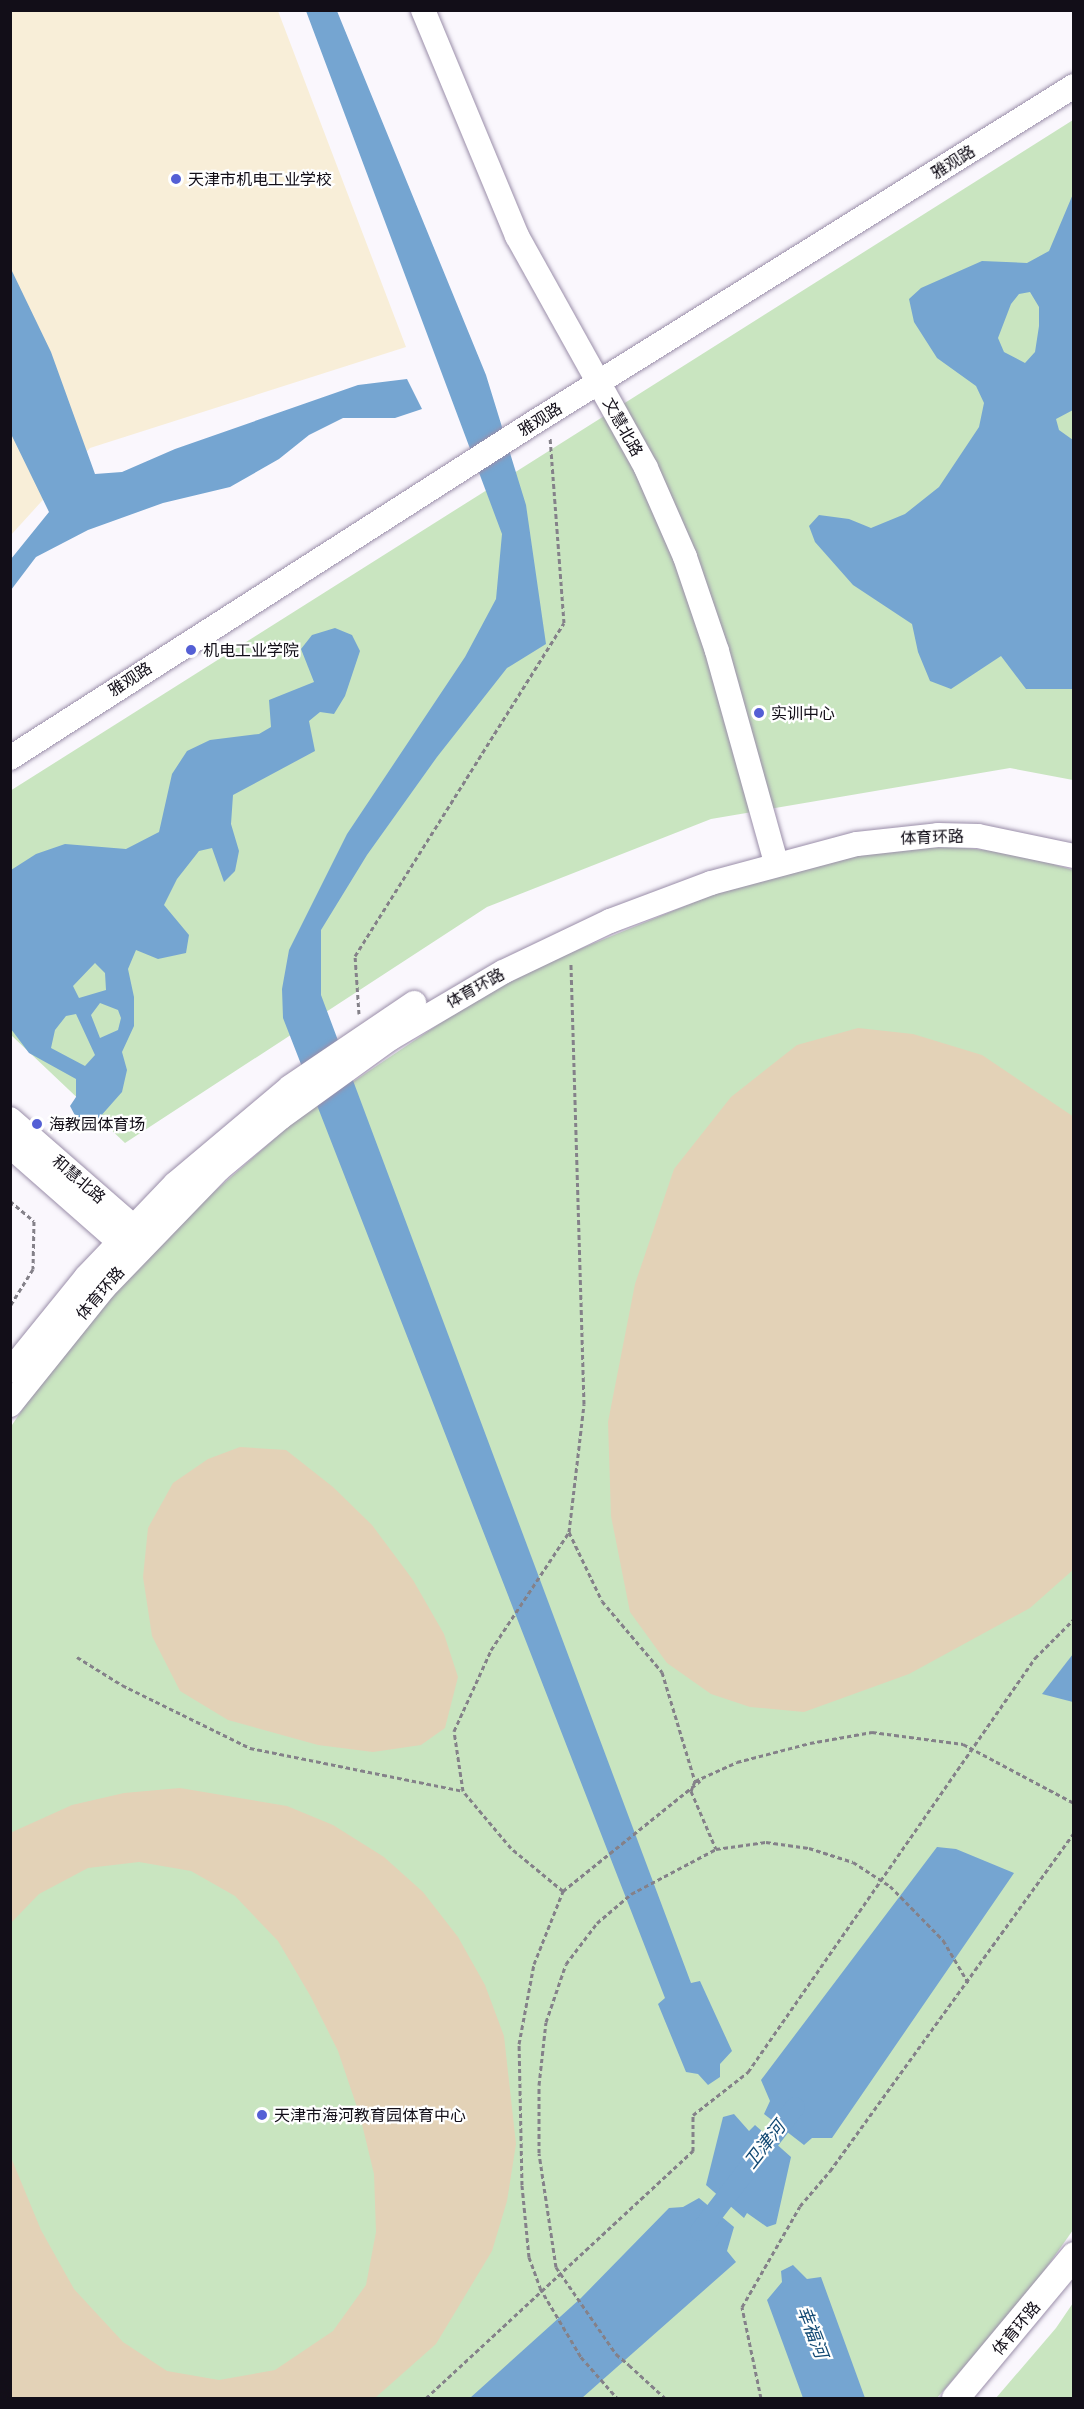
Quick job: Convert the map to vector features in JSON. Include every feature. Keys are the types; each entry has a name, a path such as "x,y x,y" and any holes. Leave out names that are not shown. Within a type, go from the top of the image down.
{"main road":[{"name":"文慧北路","path":"423,10 517,236 662,469 701,557 782,853"},
{"name":"文慧北路","path":"441,10 515,197 602,375"},
{"name":"雅观路","path":"535,416 558,408 602,375 1074,74"},
{"name":"雅观路","path":"10,758 535,416 1074,86"},
{"name":"雅观路","path":"10,745 449,471"},
{"name":"体育环路","path":"354,1053 570,939 782,853 856,828 936,820 1013,824 1074,838"},
{"name":"体育环路","path":"10,1371 55,1314 133,1241 219,1169 295,1095 450,982 583,916 678,877 782,853 881,839 938,835 1007,840 1074,856"},
{"name":"和慧北路","path":"10,1119 133,1241"},
{"name":"和慧北路","path":"10,1146 133,1241"},
{"name":"体育环路","path":"10,1405 133,1241"},
{"name":"体育环路","path":"955,2398 1074,2255"},
{"name":"体育环路","path":"977,2398 1074,2281"}],"path":[{"path":"359,1019 355,957 564,623 548,442 558,408"},
{"path":"563,1891 511,1848 463,1791 454,1731 491,1650 550,1556 569,1532 584,1404 570,939"},
{"path":"10,1201 34,1221 33,1269 10,1306"},
{"path":"569,1532 602,1601 662,1672 697,1781 691,1791 716,1849"},
{"path":"426,2398 693,2151 693,2115 748,2072 1035,1658 1074,1619"},
{"path":"77,1657 122,1685 250,1748 463,1791"},
{"path":"618,2398 581,2357 540,2288 529,2257 522,2185 519,2044 534,1964 563,1891 697,1781 737,1762 810,1743 872,1732 963,1744 1074,1803"},
{"path":"761,2398 742,2307 800,2206 830,2171 1074,1833"},
{"path":"665,2398 616,2355 556,2266 539,2153 539,2085 546,2022 566,1964 597,1923 631,1894 716,1849 766,1842 810,1848 853,1862 890,1886 943,1940 969,1984"}],"shaded area":[{"name":"天津市机电工业学校","path":"11,11 278,11 406,347 90,448 11,535"}],"green space":[{"path":"1073,120 1073,780 1010,768 711,819 487,907 125,1143 11,1035 10,791"},
{"path":"954,847 1015,853 1073,870 1073,2230 1032,2288 937,2398 11,2398 10,1428 36,1389 119,1288 191,1212 296,1120 442,1022 526,971 729,888 881,849"},
{"path":"1073,2303 1073,2398 996,2398 1056,2328"}],"water":[{"path":"306,11 337,11 486,375 526,505 546,644 507,668 437,757 367,855 321,930 321,995 691,1983 700,1981 732,2051 720,2064 720,2077 708,2085 698,2074 686,2072 658,2004 665,1998 283,1018 282,989 289,950 347,834 465,657 496,599 502,534"},
{"path":"1073,194 1073,410 1056,419 1059,430 1073,440 1073,689 1026,689 1001,656 951,689 930,681 918,652 912,624 853,585 815,542 809,526 819,515 849,519 871,528 905,514 939,487 979,427 984,403 976,386 937,358 914,322 909,299 921,288 982,261 1027,263 1049,251","holes":["1030,292 1039,307 1035,352 1025,363 1004,352 998,338 1011,304 1019,294"]},
{"path":"11,269 51,352 95,474 122,472 175,449 358,385 407,379 422,409 395,418 343,418 309,435 279,459 230,487 163,503 88,530 36,557 11,590 11,559 49,512 11,434"},
{"path":"335,628 352,635 360,651 345,696 334,714 320,712 309,721 315,751 233,795 231,824 239,851 235,871 224,882 212,848 199,851 177,879 164,905 189,935 186,953 158,959 136,950 128,969 134,997 134,1026 122,1052 127,1070 122,1092 99,1118 79,1123 70,1106 76,1097 76,1079 29,1053 11,1029 11,870 36,854 65,844 126,849 159,832 172,774 187,751 210,740 259,734 271,727 269,700 314,682 301,649 312,635","holes":["95,963 105,973 106,990 79,998 73,986","100,1003 118,1010 121,1018 118,1030 100,1038 91,1015","76,1014 95,1055 85,1066 51,1048 55,1030 66,1016"]},
{"path":"1073,1654 1073,1702 1042,1694"},
{"path":"937,1847 956,1849 1014,1873 832,2138 812,2138 804,2145 764,2114 770,2101 761,2080"},
{"path":"734,2114 749,2131 755,2125 791,2157 776,2224 767,2227 747,2213 744,2218 706,2185 723,2117"},
{"path":"699,2198 734,2227 727,2251 736,2262 582,2398 470,2398 581,2298 669,2208 683,2207"},
{"name":"幸福河","path":"793,2265 807,2279 821,2277 865,2398 803,2398 767,2300 782,2282 781,2271"}],"building":[{"path":"858,1028 913,1034 982,1055 1074,1117 1074,1569 1030,1608 909,1674 804,1712 750,1707 711,1694 667,1663 630,1612 611,1516 608,1422 635,1284 674,1169 731,1097 797,1045"},
{"path":"240,1447 286,1450 333,1487 372,1525 413,1580 444,1634 458,1677 445,1728 421,1745 373,1752 318,1745 228,1720 180,1691 152,1636 143,1577 148,1528 173,1483 208,1459"},
{"path":"180,1788 287,1806 333,1825 384,1857 423,1892 458,1937 485,1985 504,2036 516,2144 507,2201 492,2251 436,2344 375,2398 10,2398 10,2155 41,2230 74,2289 123,2342 167,2371 219,2380 275,2370 333,2331 366,2285 376,2232 374,2174 360,2116 338,2051 311,1997 278,1941 235,1896 191,1871 139,1862 88,1868 39,1894 10,1924 10,1833 72,1805 124,1793"}],"waterway":[{"name":"卫津河","path":"700,2231 795,2107"}],"place":[{"name":"天津市机电工业学校","path":"176,179"},
{"name":"机电工业学院","path":"191,650"},
{"name":"实训中心","path":"759,713"},
{"name":"海教园体育场","path":"37,1124"},
{"name":"天津市海河教育园体育中心","path":"262,2115"}]}
